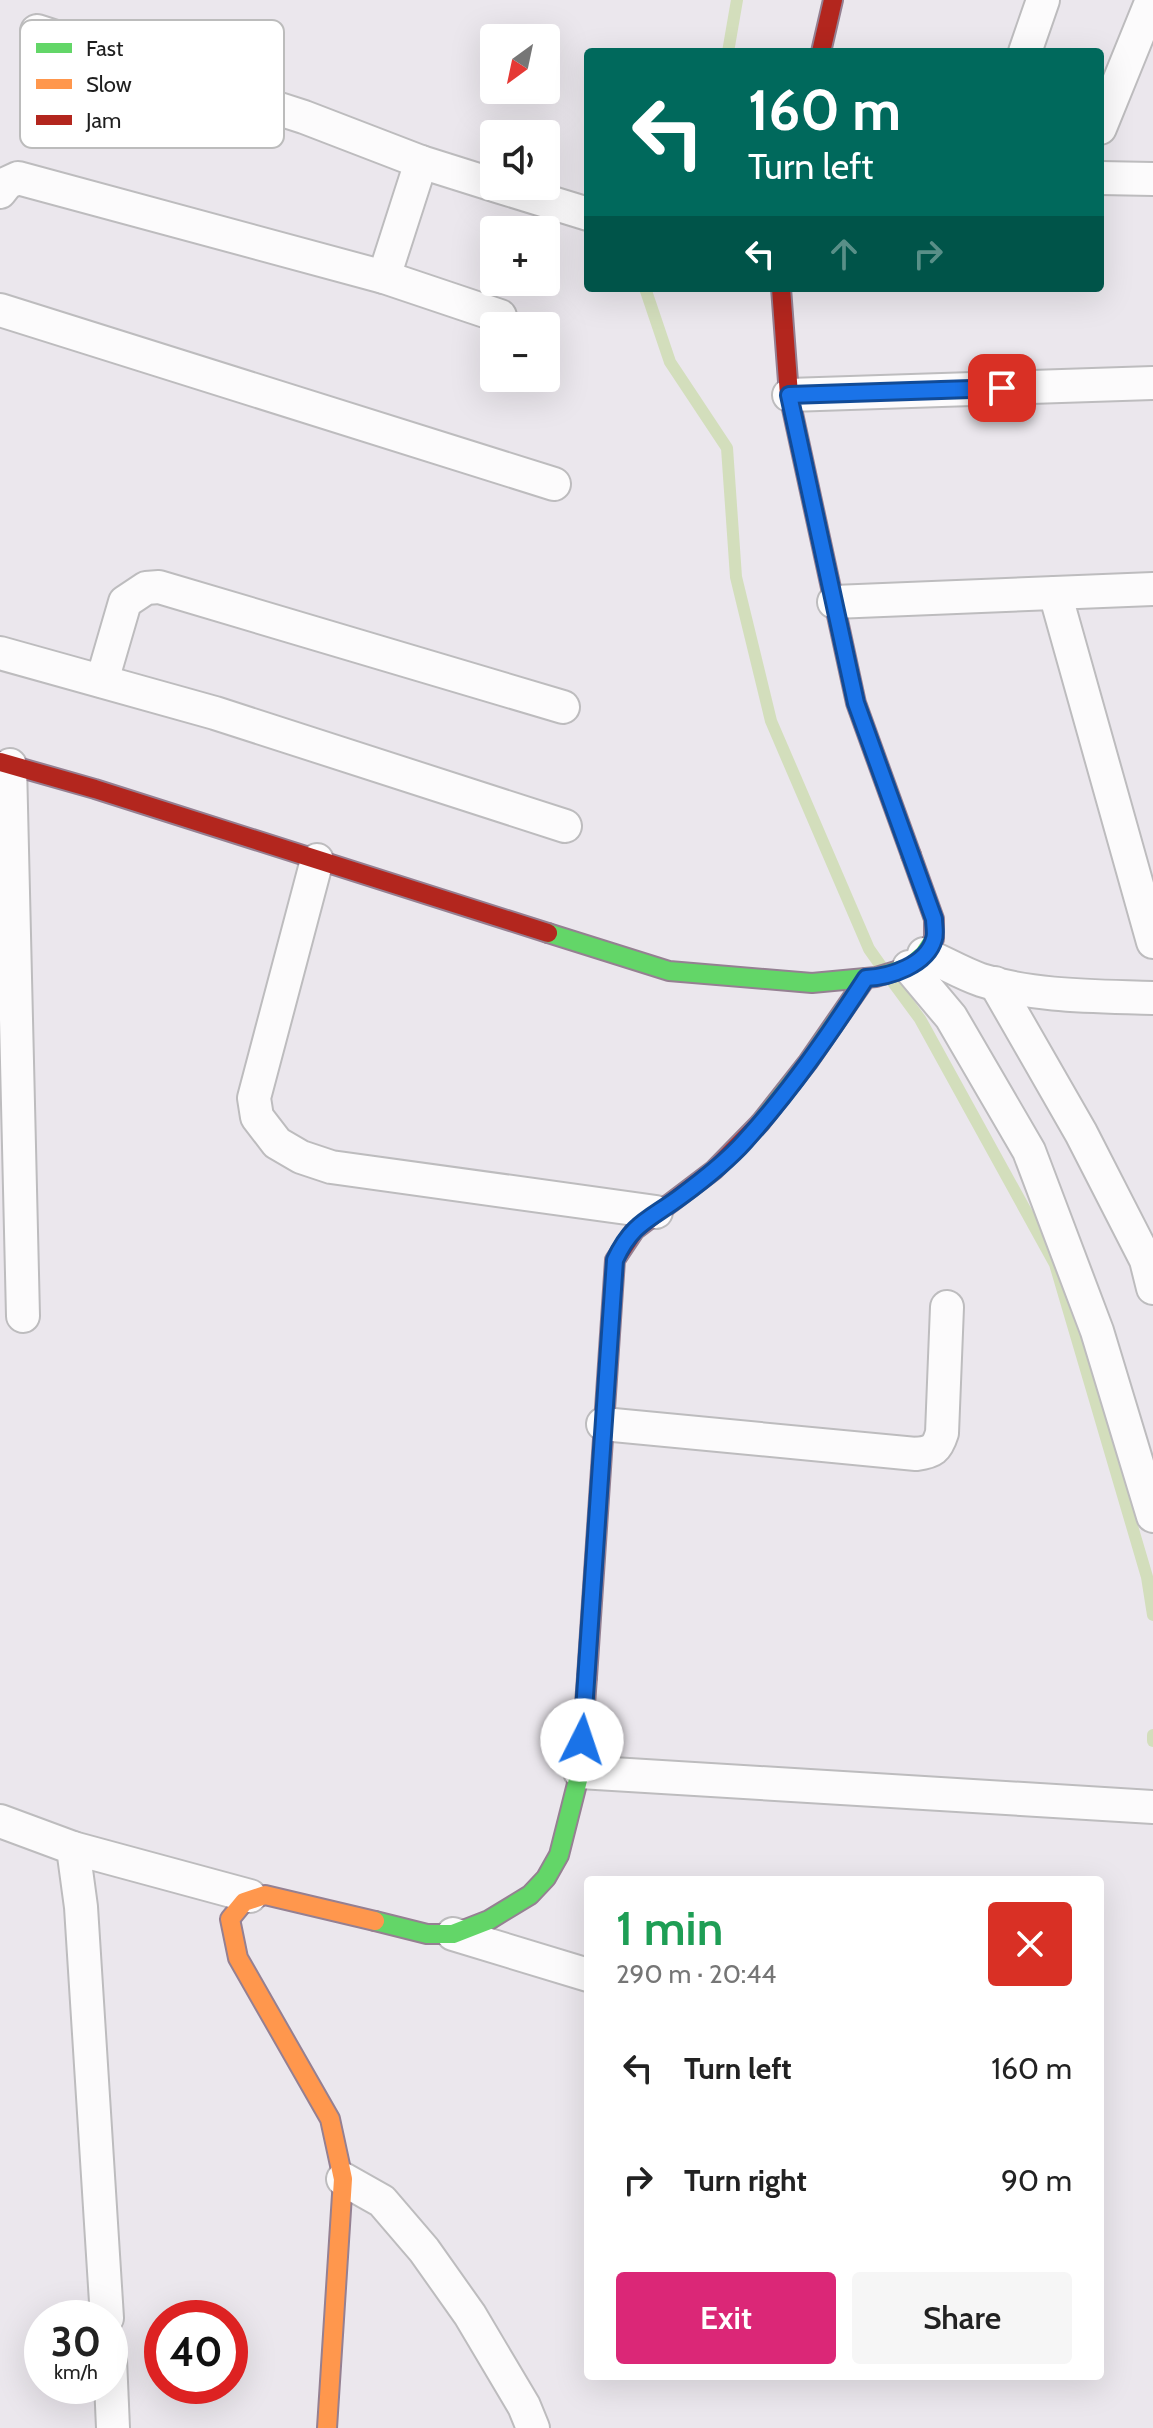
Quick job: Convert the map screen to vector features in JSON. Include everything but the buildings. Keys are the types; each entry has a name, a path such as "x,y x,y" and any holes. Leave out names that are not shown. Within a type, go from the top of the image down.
{"street":[{"path":"822,48 833,0"},
{"path":"1026,48 1043,0"},
{"path":"1104,118 1152,0"},
{"path":"284,111 480,181"},
{"path":"384,277 421,162"},
{"path":"0,192 7,183 18,178 384,277 488,312"},
{"path":"1104,178 1153,179"},
{"path":"542,200 584,213"},
{"path":"23,1316 5,764 95,789 669,971 812,983 871,978 911,964 934,939 934,919 856,703 789,395 781,292"},
{"path":"0,310 554,484"},
{"path":"789,395 1153,383"},
{"path":"102,681 125,602 146,588 159,587 563,707"},
{"path":"834,602 1153,589"},
{"path":"1055,593 1153,942"},
{"path":"0,653 215,713 565,826"},
{"path":"317,860 254,1098 257,1117 277,1143 301,1157 331,1167 656,1212"},
{"path":"911,964 1067,995 1153,998"},
{"path":"911,964 951,1017 1029,1151 1097,1331 1153,1516"},
{"path":"453,1934 489,1920 530,1895 546,1878 559,1855 580,1772 615,1260 624,1240 638,1225 680,1197 743,1143 812,1059 871,978"},
{"path":"995,983 1081,1133 1151,1270"},
{"path":"603,1424 916,1454 931,1452 938,1446 942,1433 947,1307"},
{"path":"580,1772 1148,1807"},
{"path":"0,1821 73,1848 250,1896 265,1895 427,1934 453,1934 584,1974"},
{"path":"73,1848 81,1907 106,2300"},
{"path":"250,1896 230,1919 238,1958 330,2119 343,2179 327,2428"},
{"path":"343,2179 382,2201 424,2250 470,2315 524,2406 533,2428"},
{"path":"112,2404 113,2428"}],"waterway":[{"path":"729,48 737,0"},
{"path":"646,292 670,362 727,448 736,577 771,721 869,949 881,966"},
{"path":"892,981 920,1019 1055,1264 1147,1577 1153,1615"},
{"path":"1153,1735 1153,1741"}],"traffic: fast":[{"path":"548,933 669,971 812,983 876,977 909,967 924,954 934,939 934,919 911,855"},
{"path":"760,1123 808,1062 866,978"},
{"path":"375,1921 427,1934 453,1934 489,1920 530,1895 546,1878 559,1855 580,1772 587,1677"}],"traffic: slow":[{"path":"327,2428 343,2179 330,2119 238,1958 230,1919 244,1902 265,1895 375,1921"}],"traffic: jam":[{"path":"822,48 833,0"},
{"path":"781,292 789,395 856,703 911,855"},
{"path":"0,762 95,789 548,933"},
{"path":"587,1677 615,1260 635,1230 714,1170 760,1123"}],"route":[{"path":"582,1740 615,1260 624,1240 638,1225 680,1197 743,1143 812,1059 866,978 909,967 924,954 934,939 934,919 856,703 789,395 1002,388"}]}
